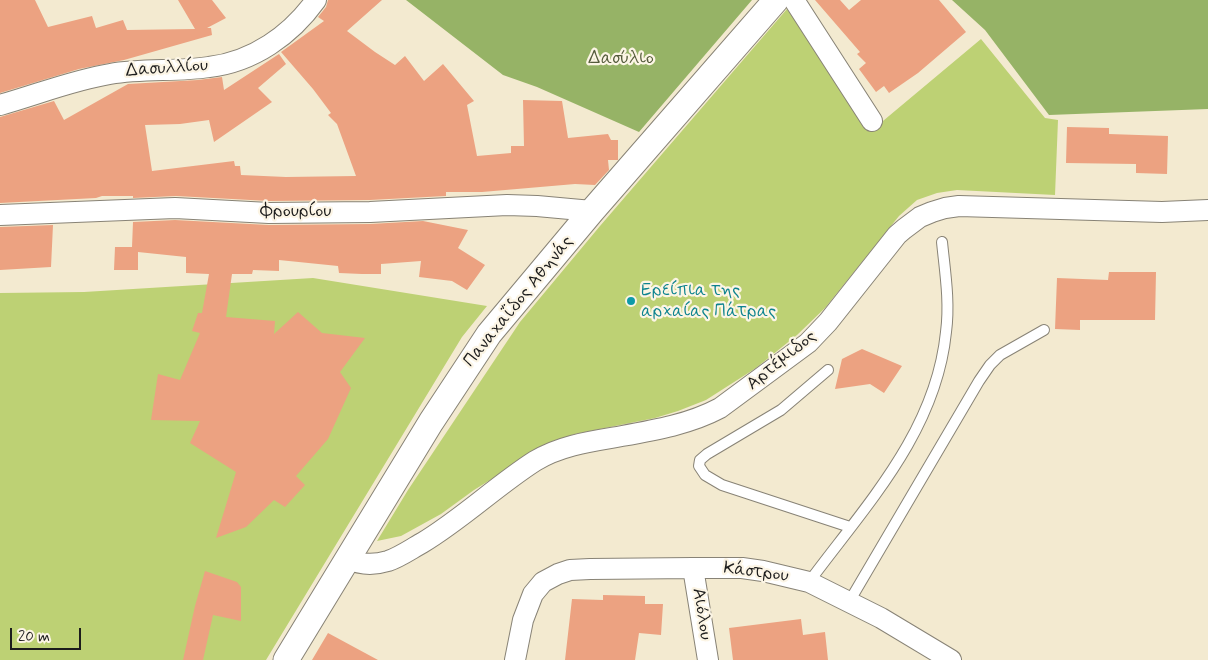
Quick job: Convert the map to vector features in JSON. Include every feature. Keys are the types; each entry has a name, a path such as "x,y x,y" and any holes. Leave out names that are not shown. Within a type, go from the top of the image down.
{"street":[{"name":"Δασυλλίου","path":"0,105 108,74 143,70 202,68 228,64 263,49 279,39 296,25 316,0"},
{"name":"Παναχαΐδος Αθηνάς","path":"286,660 474,353 518,297 776,0"},
{"path":"794,0 872,121"},
{"name":"Φρουρίου","path":"0,215 175,208 269,213 370,212 507,205 592,212"},
{"name":"Αρτέμιδος","path":"348,559 356,563 369,564 390,560 399,556 433,536 527,467 552,453 592,441 682,423 720,408 808,343 828,322 897,235 920,217 932,212 959,206 1162,212 1208,210"},
{"name":"Κάστρου","path":"515,660 533,594 543,582 558,574 570,570 694,568 756,570 809,582 881,618 951,660"},
{"name":"Αιόλου","path":"694,568 708,660"}],"lane":[{"path":"809,582 895,467 921,420 932,393 946,334 948,292 942,242"},
{"path":"850,602 979,380 1000,355 1044,330"},
{"path":"828,370 781,410 707,454 700,460 699,466 705,475 722,485 850,527"}],"green space":[{"name":"Δασύλιο","path":"406,0 752,0 639,132 537,87 503,75"},
{"path":"952,0 1208,0 1208,109 1049,115 985,30"},
{"path":"787,9 871,131 981,39 1045,118 1058,120 1055,195 957,190 937,193 917,200 899,216 825,308 797,335 756,368 706,400 655,418 575,434 553,441 474,490 441,514 401,536 377,541 408,490 520,322"},
{"path":"313,278 487,306 462,337 266,660 0,660 0,293 84,292"}],"building":[{"path":"0,0 35,0 48,27 92,16 96,28 123,20 127,30 195,29 178,0 212,0 226,18 207,28 211,28 212,35 124,60 79,69 0,93"},
{"path":"328,0 382,0 347,31 395,65 405,56 424,81 443,64 474,101 467,105 477,156 511,153 511,146 524,146 523,100 562,101 568,138 608,134 611,140 618,140 618,160 608,160 609,170 595,185 575,184 482,192 446,192 446,196 370,200 269,201 176,196 133,198 133,196 102,196 96,198 0,203 0,117 54,101 64,120 128,84 222,77 224,90 279,54 286,64 258,88 272,102 214,142 209,120 180,124 145,125 152,171 234,161 235,166 240,166 241,175 286,177 356,176 337,124 328,115 331,113 281,52 324,21 318,17 326,7"},
{"path":"815,0 840,0 849,10 861,0 939,0 966,32 918,73 889,93 884,86 876,92 859,69 866,63 857,54 860,52"},
{"path":"1067,127 1109,128 1109,134 1168,136 1167,174 1136,173 1136,164 1066,163"},
{"path":"175,220 269,225 370,224 423,221 468,230 458,248 485,265 467,290 452,281 419,277 421,261 381,264 381,274 362,274 339,273 338,266 279,260 279,271 253,270 252,274 232,274 226,317 275,321 274,334 298,312 322,333 365,338 340,372 351,388 328,439 296,476 305,485 285,507 274,500 246,527 216,538 236,472 190,443 200,421 151,420 158,374 180,380 200,333 192,331 198,313 202,313 209,274 186,273 186,257 138,252 138,270 114,270 115,247 132,247 133,222"},
{"path":"53,225 51,267 0,270 0,227"},
{"path":"1109,272 1156,272 1155,320 1080,320 1080,330 1055,329 1057,278 1108,280"},
{"path":"862,349 902,366 884,393 870,384 835,389 842,359"},
{"path":"205,571 237,582 241,587 241,621 213,615 203,660 183,660 195,606"},
{"path":"603,595 645,596 645,604 663,604 661,635 639,633 635,660 565,660 572,599 603,600"},
{"path":"801,619 803,635 825,632 828,660 733,660 729,628"},
{"path":"328,633 378,660 312,660"}],"place":[{"name":"Ερείπια της αρχαίας Πάτρας","path":"631,301"}]}
